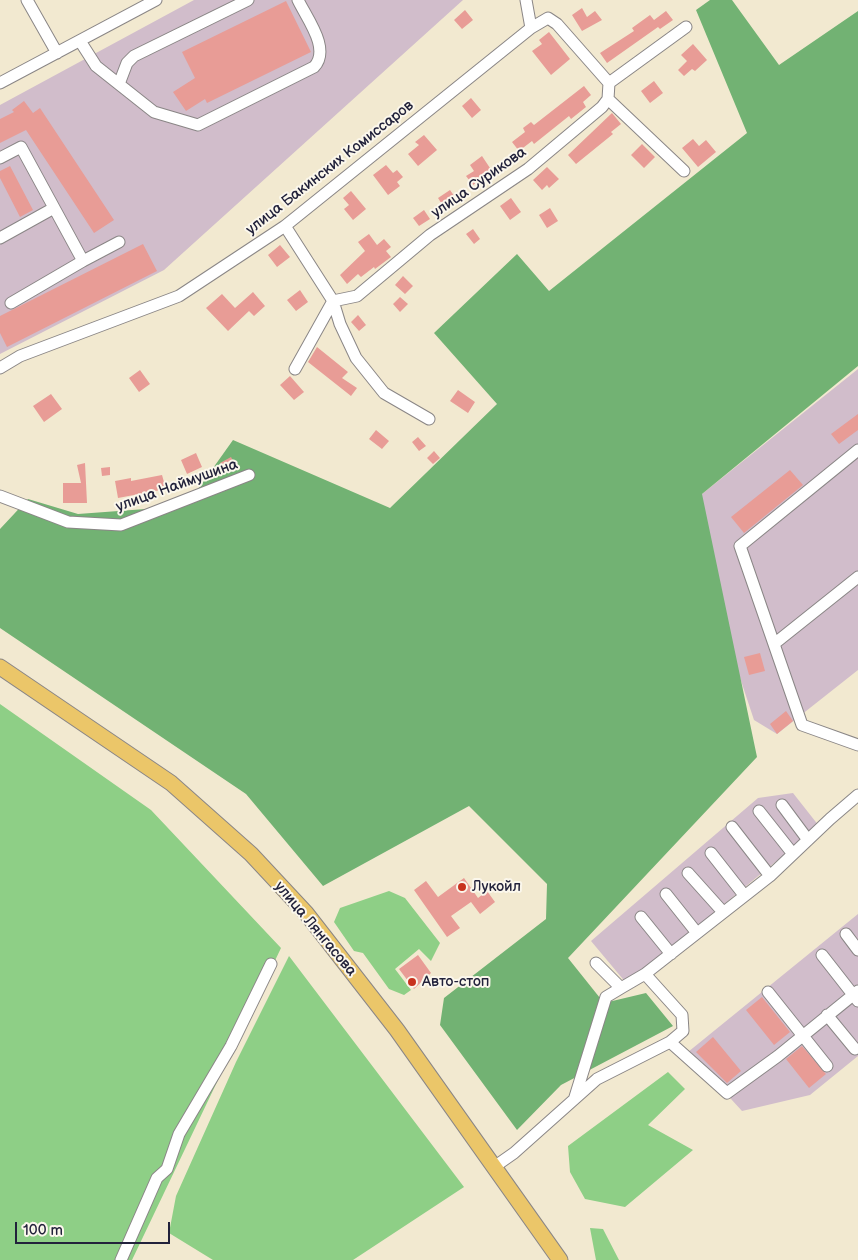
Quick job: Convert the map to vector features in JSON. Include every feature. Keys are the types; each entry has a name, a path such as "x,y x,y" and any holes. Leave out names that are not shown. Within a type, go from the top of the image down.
{"main road":[{"name":"улица Лянгасова","path":"0,667 171,783 251,854 306,913 397,1030 560,1260"}],"street":[{"path":"27,0 56,53"},
{"path":"0,83 156,0"},
{"path":"119,84 127,63 134,56 248,0"},
{"path":"80,41 96,66 154,112 198,125 314,67 320,61 321,46 298,0"},
{"path":"526,0 531,28 548,18 557,24 609,83 608,99 684,171"},
{"path":"609,83 686,27"},
{"name":"улица Бакинских Комиссаров","path":"0,368 20,356 179,296 285,226 531,28"},
{"name":"улица Сурикова","path":"333,301 358,296 430,235 528,169 602,107 608,99"},
{"path":"0,158 21,146 83,262"},
{"path":"0,238 54,208"},
{"path":"285,226 333,301 340,324 356,358 384,394 428,419"},
{"path":"11,303 118,242"},
{"path":"296,369 333,301"},
{"path":"858,450 740,546 802,725 858,745"},
{"name":"улица Наймушина","path":"0,496 68,522 121,525 249,475"},
{"path":"774,644 858,577"},
{"path":"574,1099 606,997 645,974 770,876 858,795"},
{"path":"782,805 808,840"},
{"path":"759,811 793,854"},
{"path":"732,828 770,876"},
{"path":"711,853 744,896"},
{"path":"688,873 723,912"},
{"path":"666,894 698,933"},
{"path":"641,917 671,954"},
{"path":"846,934 858,950"},
{"path":"670,1042 727,1093 778,1056 827,1015 856,996 822,955"},
{"path":"596,963 621,988"},
{"path":"121,1260 157,1178 167,1169 179,1134 231,1046 271,964"},
{"path":"494,1167 514,1153 596,1079 670,1042 683,1031 682,1015 645,974"},
{"path":"768,992 827,1066"},
{"path":"827,1015 855,1049"}],"shaded area":[{"path":"194,0 463,0 164,270 0,354 0,105"},
{"path":"858,369 858,670 777,734 754,720 700,557 702,494"},
{"path":"793,793 819,826 627,984 591,941 758,798"},
{"path":"858,914 858,1056 810,1095 742,1111 688,1052"}],"green space":[{"path":"710,0 732,0 779,65 858,11 858,366 702,494 757,757 568,958 604,1003 646,993 673,1026 561,1085 517,1130 440,1025 444,998 546,919 547,884 469,806 323,886 246,794 0,628 0,529 28,499 78,514 186,506 233,440 390,508 497,404 434,333 517,254 549,291 747,133 696,10"},
{"path":"0,704 151,810 281,948 132,1260 0,1260"},
{"path":"389,891 405,898 440,943 431,961 419,949 395,969 411,990 404,995 389,989 363,953 354,951 334,922 340,908"},
{"path":"289,956 464,1187 353,1260 213,1260 169,1233 176,1196 236,1062"},
{"path":"668,1072 685,1089 648,1125 693,1150 625,1207 585,1199 570,1172 568,1146"},
{"path":"590,1228 603,1229 619,1260 596,1260"}],"building":[{"path":"286,1 311,52 207,103 205,99 186,111 173,92 195,78 182,52"},
{"path":"582,8 587,17 595,11 602,20 582,31 572,15"},
{"path":"465,10 473,20 462,29 454,20"},
{"path":"666,11 673,20 660,29 658,27 607,63 600,53 634,31 632,28 650,15 654,20"},
{"path":"549,32 570,59 551,75 532,51 542,44 539,40"},
{"path":"693,44 707,60 695,71 692,69 684,76 678,70 687,61 681,55"},
{"path":"654,81 663,93 650,103 641,91"},
{"path":"584,86 591,95 583,102 586,107 571,119 569,116 534,144 532,141 519,151 512,142 525,132 523,128 531,122 534,125"},
{"path":"471,98 481,110 472,118 462,106"},
{"path":"24,101 33,113 40,108 114,220 94,233 26,130 0,143 0,119 14,112 12,110"},
{"path":"612,113 621,124 611,132 613,134 576,164 568,155"},
{"path":"424,135 437,150 418,166 408,154 419,145 415,142"},
{"path":"693,139 699,146 706,140 716,152 698,167 682,148"},
{"path":"642,144 655,157 644,168 631,155"},
{"path":"482,156 492,171 473,185 466,176 474,171 470,165"},
{"path":"386,165 393,173 397,170 403,177 397,182 400,186 388,195 373,175"},
{"path":"10,166 33,210 20,217 0,178 0,171"},
{"path":"547,167 559,179 549,188 547,185 542,190 533,180"},
{"path":"450,190 457,200 445,209 438,198"},
{"path":"351,191 366,209 353,220 344,209 349,205 343,198"},
{"path":"511,198 521,212 510,220 500,206"},
{"path":"550,208 558,221 547,228 539,215"},
{"path":"424,210 430,219 419,226 413,218"},
{"path":"473,229 480,239 474,244 466,234"},
{"path":"369,234 377,245 384,239 391,247 386,251 391,257 361,277 358,274 347,284 340,275 365,251 358,242"},
{"path":"143,244 157,271 7,347 0,333 0,316"},
{"path":"280,245 290,257 277,267 268,255"},
{"path":"403,276 413,286 405,294 395,285"},
{"path":"300,290 308,302 296,311 287,300"},
{"path":"253,292 265,306 254,316 249,311 228,331 206,308 222,294 235,308"},
{"path":"400,297 408,304 400,312 393,304"},
{"path":"358,315 366,325 359,331 351,322"},
{"path":"317,347 348,372 342,378 357,388 351,396 308,362"},
{"path":"140,370 150,384 139,392 129,378"},
{"path":"290,376 304,392 294,400 280,385"},
{"path":"458,390 475,402 468,413 450,401"},
{"path":"51,394 62,409 44,422 33,406"},
{"path":"858,414 858,430 839,444 831,434"},
{"path":"376,430 389,441 382,449 369,439"},
{"path":"418,437 426,446 419,451 412,442"},
{"path":"434,451 440,458 433,464 427,458"},
{"path":"196,453 202,467 187,474 181,460"},
{"path":"231,457 235,465 224,470 220,463"},
{"path":"85,463 87,503 63,503 63,483 81,483 77,465"},
{"path":"110,467 110,475 102,476 101,468"},
{"path":"790,470 803,485 744,533 731,517"},
{"path":"162,475 166,489 118,498 115,481 131,478 131,481"},
{"path":"760,653 765,671 749,675 744,657"},
{"path":"786,711 793,721 777,734 770,724"},
{"path":"464,878 478,898 487,891 495,902 480,914 471,902 451,916 460,928 447,937 414,890 426,881 438,897"},
{"path":"418,955 431,973 414,989 399,969"},
{"path":"762,997 790,1032 774,1045 746,1010"},
{"path":"713,1037 741,1071 727,1083 696,1052"},
{"path":"802,1046 826,1074 809,1088 786,1059"}],"place":[{"name":"Лукойл","path":"462,887"},
{"name":"Авто-стоп","path":"412,982"}]}
